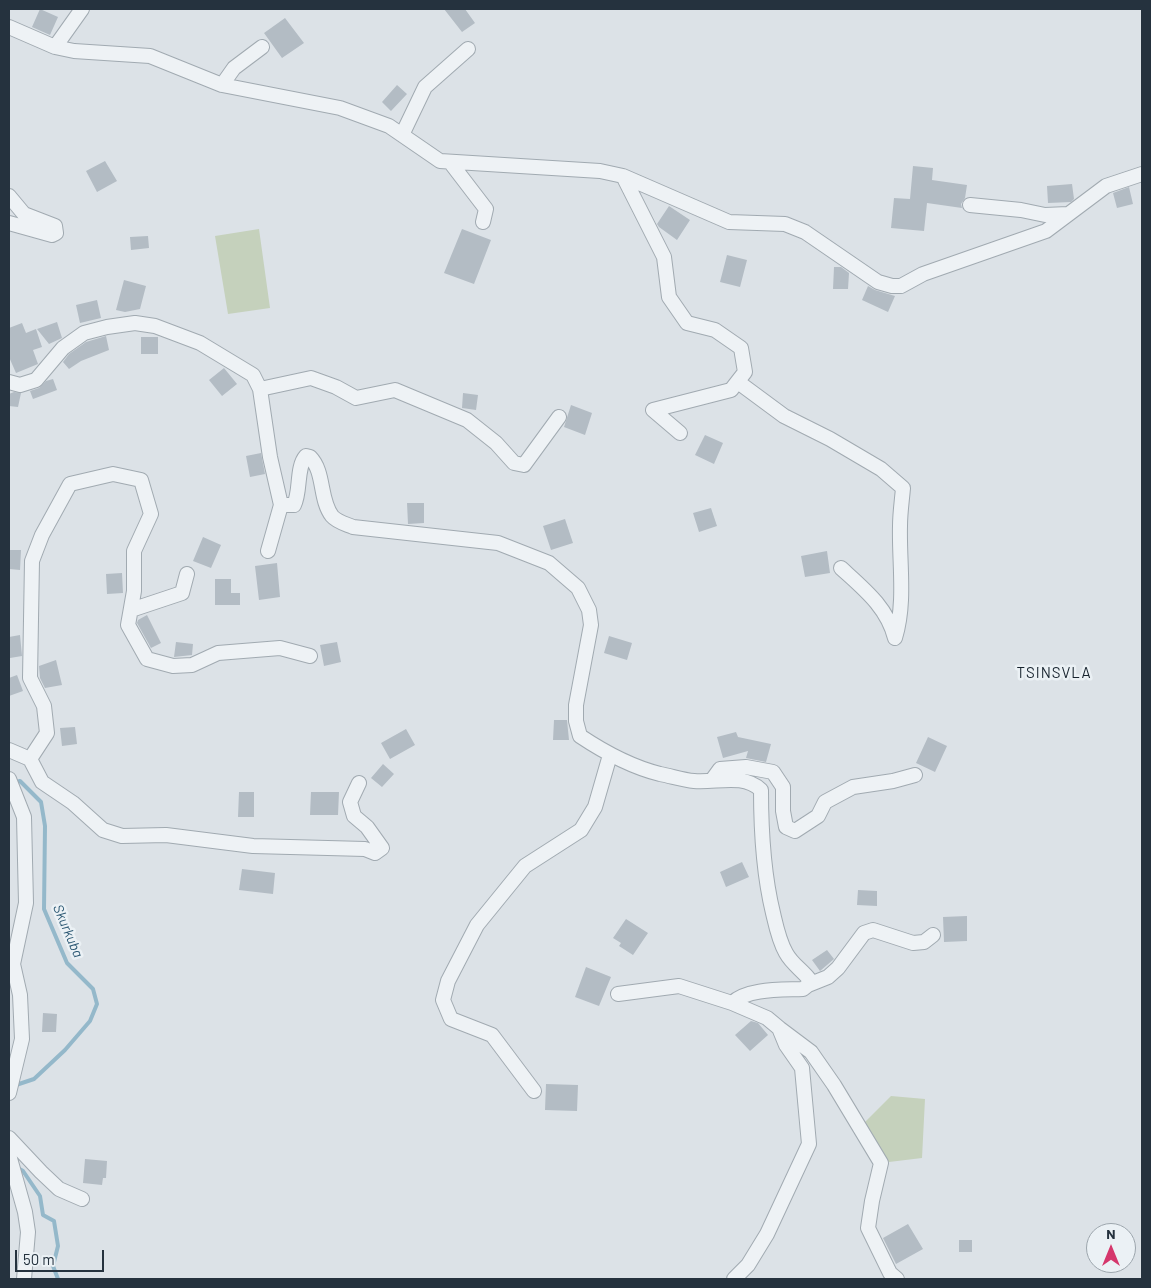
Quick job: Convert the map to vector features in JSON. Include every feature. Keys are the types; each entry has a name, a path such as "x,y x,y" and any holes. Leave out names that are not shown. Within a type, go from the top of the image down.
{"street":[{"path":"55,46 82,9"},
{"path":"9,27 55,46 74,51 150,56 222,84 340,108 389,126 440,161 600,171 623,176 729,222 785,224 805,232 878,282 892,286 901,286 923,274 1046,231 1106,186 1142,174"},
{"path":"222,84 234,68 262,47"},
{"path":"402,135 425,88 468,49"},
{"path":"450,162 486,210 483,222"},
{"path":"623,176 664,256 669,297 687,323 716,330 741,348 745,372 731,390 653,410 680,433"},
{"path":"9,196 24,214 56,226 56,233 52,235 9,223"},
{"path":"970,205 1021,210 1045,215 1069,214"},
{"path":"9,382 20,385 36,380 63,348 84,333 136,323 155,326 200,343 253,375 260,389 270,457 281,504 268,551"},
{"path":"260,389 311,378 336,387 356,398 396,390 467,420 496,444 514,463 524,465 559,417"},
{"path":"738,382 784,416 830,439 881,469 903,488 900,526 901,578 898,627 894,638 892,626 873,597 841,568"},
{"path":"281,504 294,505 299,488 302,460 306,456 310,457 315,462 326,503 332,516 339,522 353,527 498,543 549,563 578,588 589,610 591,625 576,705 576,721 580,736 610,755 658,773 695,781 731,779 754,783 761,790 762,846 766,885 776,925 786,952 795,965 809,979 808,985"},
{"path":"30,760 47,732 44,706 30,678 32,560 42,535 70,484 113,474 141,480 151,514 134,551 134,591 128,625 148,659 173,666 192,665 218,653 280,648 310,656"},
{"path":"131,610 182,592 187,574"},
{"path":"9,750 30,760 42,782 73,803 103,830 122,836 166,835 253,846 365,849 375,853 382,848 367,827 354,816 350,802 358,783"},
{"path":"534,1091 492,1035 450,1019 443,1000 448,981 477,925 525,866 581,830 595,807 610,755"},
{"path":"712,780 720,768 746,767 773,772 783,787 783,812 786,827 795,831 818,816 825,802 853,787 893,781 915,775"},
{"path":"9,779 24,817 26,903 13,964 20,995 22,1039 12,1060 12,1078 9,1093"},
{"path":"732,1003 738,997 752,993 804,989 808,985 828,977 838,968 864,933 873,930 913,943 924,942 933,936"},
{"path":"618,994 679,986 732,1003 767,1018 811,1052 834,1085 881,1163 868,1228 890,1273 897,1279"},
{"path":"734,1279 748,1265 767,1234 809,1144 802,1068 786,1045 779,1028"},
{"path":"9,1138 60,1189 82,1199"},
{"path":"9,1156 25,1212 28,1232 24,1279"}],"green space":[{"path":"259,229 270,308 228,314 215,236"},
{"path":"891,1096 925,1099 922,1158 889,1162 861,1126"}],"building":[{"path":"40,9 58,17 50,35 32,27"},
{"path":"444,9 465,9 475,23 462,32"},
{"path":"285,18 304,43 282,58 264,33"},
{"path":"397,85 407,94 391,111 382,102"},
{"path":"105,161 117,181 97,192 86,171"},
{"path":"913,166 933,168 932,180 967,185 965,198 961,204 962,208 927,203 924,231 891,228 894,198 910,199"},
{"path":"1072,184 1074,199 1071,202 1048,203 1047,186"},
{"path":"1129,187 1133,204 1117,208 1113,193"},
{"path":"669,206 690,220 677,240 657,224"},
{"path":"462,229 491,240 474,284 444,273"},
{"path":"148,236 149,248 131,250 130,237"},
{"path":"727,255 747,260 740,287 720,282"},
{"path":"834,267 841,267 849,273 848,289 833,289"},
{"path":"124,280 146,286 140,309 125,312 116,310"},
{"path":"868,286 895,296 888,312 862,300"},
{"path":"97,300 101,318 80,323 76,305"},
{"path":"57,322 62,338 49,344 37,329"},
{"path":"22,323 26,333 36,329 42,347 33,350 38,364 16,373 9,357 9,328"},
{"path":"106,336 109,350 81,361 69,369 63,362 69,354 86,342"},
{"path":"141,337 158,337 158,354 141,354"},
{"path":"224,368 237,384 222,396 209,380"},
{"path":"53,379 57,390 33,399 30,391 39,388 46,381"},
{"path":"14,392 21,393 18,407 9,406 9,394"},
{"path":"463,393 478,395 476,410 462,408"},
{"path":"571,405 592,413 585,435 564,427"},
{"path":"705,435 723,443 714,464 695,455"},
{"path":"261,453 265,474 250,477 246,456"},
{"path":"407,503 424,503 424,523 408,524"},
{"path":"711,508 717,526 699,532 693,513"},
{"path":"565,519 573,543 551,550 543,526"},
{"path":"203,537 221,545 211,568 193,561"},
{"path":"9,550 21,550 20,570 9,569"},
{"path":"827,551 830,573 805,577 801,556"},
{"path":"277,563 280,597 259,600 255,566"},
{"path":"122,573 123,593 107,594 106,574"},
{"path":"215,579 231,579 231,593 240,593 240,605 215,605"},
{"path":"147,615 161,643 151,648 137,623 138,620"},
{"path":"20,635 22,656 10,658 9,637"},
{"path":"609,636 632,643 627,660 604,653"},
{"path":"176,642 193,644 192,655 174,657"},
{"path":"337,642 341,662 324,666 320,645"},
{"path":"56,660 62,685 45,688 40,678 39,666"},
{"path":"17,675 23,691 9,696 9,678"},
{"path":"554,720 567,720 569,740 553,740"},
{"path":"75,727 77,744 62,746 60,728"},
{"path":"406,729 415,745 390,759 381,743"},
{"path":"736,732 738,737 771,744 766,762 746,758 748,751 723,758 717,737"},
{"path":"928,737 947,746 935,772 916,763"},
{"path":"383,764 394,774 382,787 371,778"},
{"path":"239,792 254,792 254,817 238,817"},
{"path":"311,792 339,792 338,815 310,815"},
{"path":"742,862 749,877 726,887 720,872"},
{"path":"242,869 275,873 273,894 239,890"},
{"path":"858,890 877,891 877,906 857,905"},
{"path":"967,916 967,941 944,942 943,917"},
{"path":"626,919 648,933 633,955 619,946 621,943 613,938"},
{"path":"827,950 834,959 820,971 812,960"},
{"path":"586,967 611,977 599,1006 575,997"},
{"path":"43,1013 57,1014 56,1032 42,1032"},
{"path":"751,1021 758,1023 768,1035 750,1051 735,1035"},
{"path":"546,1084 578,1085 577,1111 545,1110"},
{"path":"85,1159 107,1161 106,1178 103,1178 102,1185 83,1183"},
{"path":"908,1224 923,1249 896,1264 883,1238"},
{"path":"959,1240 972,1240 972,1252 959,1252"}],"waterway":[{"name":"Skurkuba","path":"13,783 20,781 41,802 45,826 44,909 67,963 93,989 97,1004 90,1021 65,1050 34,1079 13,1086"},
{"name":"Skurkuba","path":"16,1167 23,1171 40,1196 43,1215 54,1221 58,1246 53,1266 58,1279"}],"district":[{"name":"TSINSVLA","path":"1054,673"}]}
